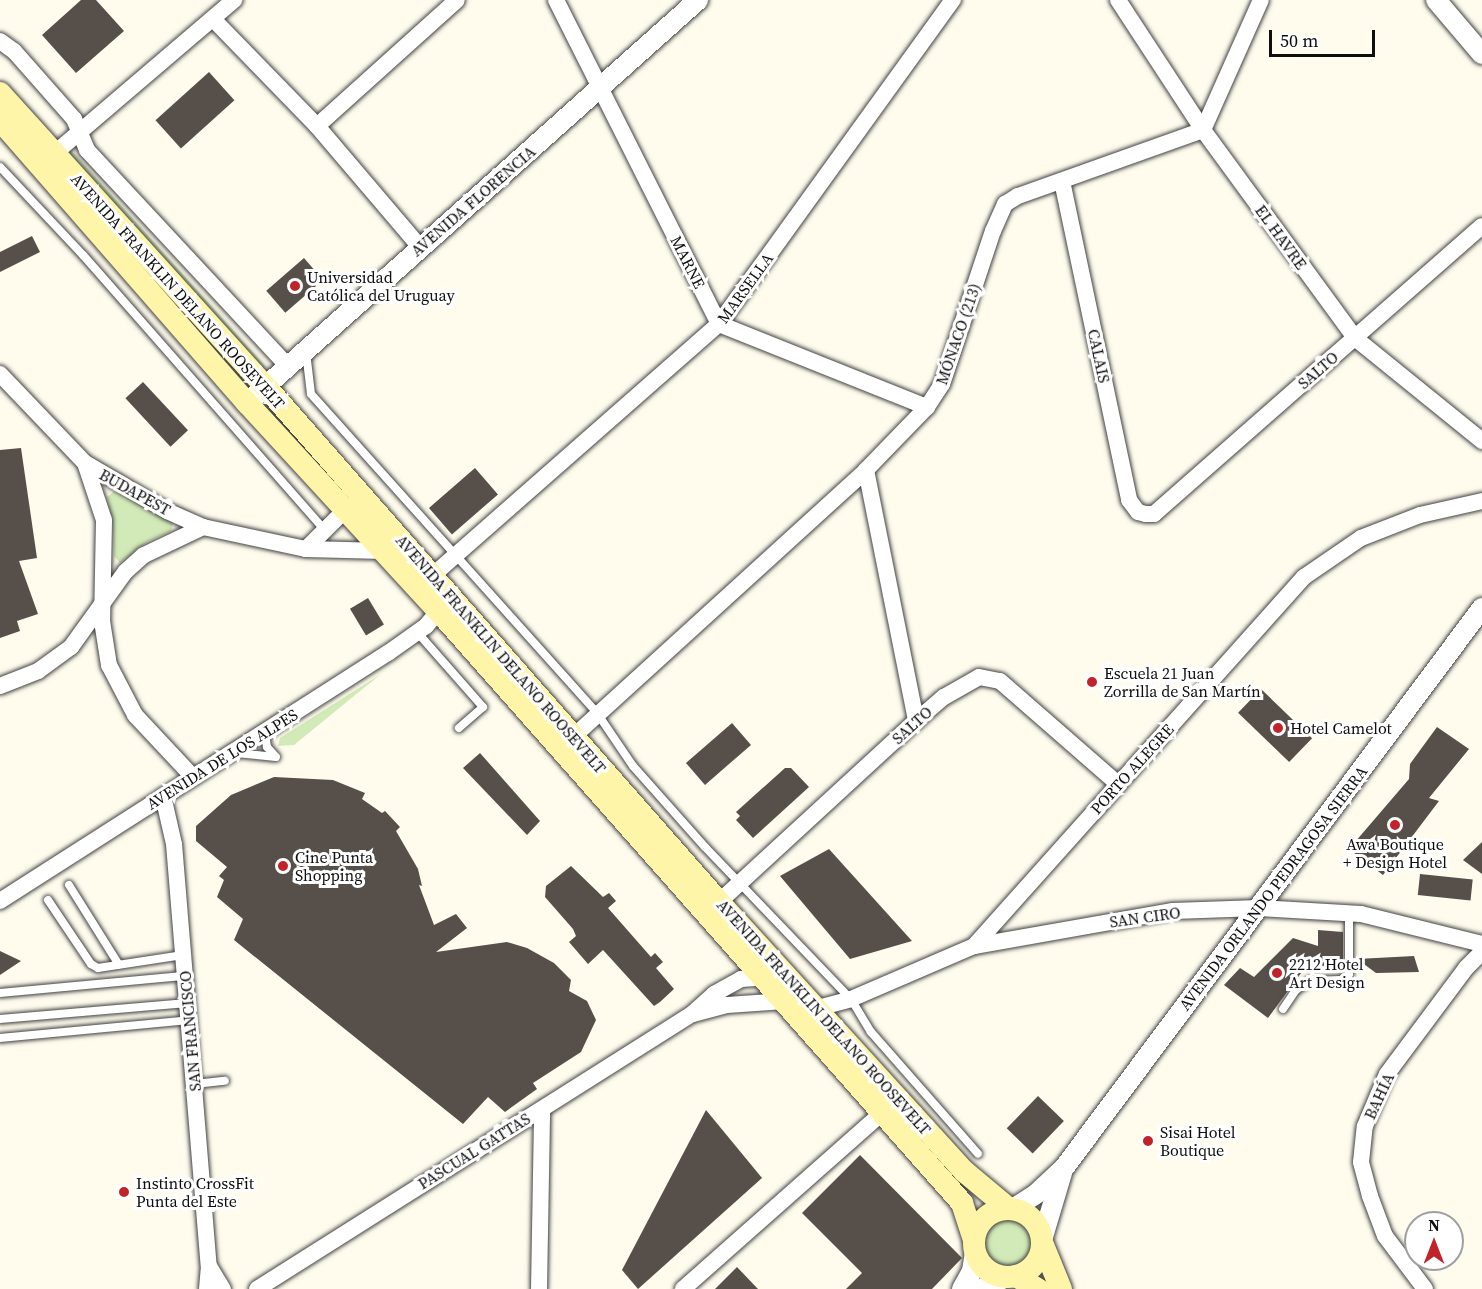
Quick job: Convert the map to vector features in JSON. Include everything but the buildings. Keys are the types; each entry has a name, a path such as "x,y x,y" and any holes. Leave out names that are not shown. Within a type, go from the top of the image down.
{"main road":[{"name":"AVENIDA FRANKLIN DELANO ROOSEVELT","path":"0,93 47,160 247,403 344,511 444,605 573,737 964,1172 1011,1209"},
{"name":"AVENIDA FRANKLIN DELANO ROOSEVELT","path":"0,120 47,160 266,387 432,576 444,605 784,1002 962,1203 974,1245"},
{"path":"1038,1289 983,1267 974,1245 989,1214 1011,1209 1034,1220 1061,1289"},
{"path":"1011,1277 1037,1262 1043,1242"}],"street":[{"path":"47,160 234,0"},
{"path":"317,126 457,0"},
{"name":"MARNE","path":"556,0 719,324"},
{"name":"AVENIDA FLORENCIA","path":"247,403 420,247 600,90 698,0"},
{"name":"MARSELLA","path":"432,576 719,324 953,0"},
{"name":"EL HAVRE","path":"1118,0 1203,130 1355,338 1482,441"},
{"path":"1203,130 1261,0"},
{"path":"1436,0 1478,42"},
{"path":"213,19 317,126 420,247"},
{"name":"AVENIDA FRANKLIN DELANO ROOSEVELT","path":"0,41 14,51 74,119 87,150 288,366"},
{"name":"MÓNACO (213)","path":"573,737 866,470 927,407 942,384 1005,204 1203,130"},
{"name":"CALAIS","path":"1062,181 1129,500 1137,512 1154,514"},
{"name":"SALTO","path":"1154,514 1482,226"},
{"path":"719,324 927,407"},
{"name":"BUDAPEST","path":"0,374 85,463 166,511 203,527 306,549 384,551"},
{"path":"85,463 104,520 104,645 124,700 192,776"},
{"path":"866,470 916,721"},
{"name":"PORTO ALEGRE","path":"974,946 1304,577 1361,538 1420,515 1482,501"},
{"path":"306,549 344,511"},
{"path":"0,686 38,671 71,647 104,600 144,555 203,527"},
{"name":"AVENIDA DE LOS ALPES","path":"0,901 192,776 264,733 417,632 444,605"},
{"name":"AVENIDA ORLANDO PEDRAGOSA SIERRA","path":"1011,1209 1036,1194 1064,1168 1482,608"},
{"name":"SALTO","path":"719,902 916,721 969,681 989,676 1000,681 1118,784"},
{"name":"SAN FRANCISCO","path":"163,796 174,844 209,1266 207,1289"},
{"name":"SAN CIRO","path":"818,1008 851,999 974,946 1173,911 1259,908 1349,914 1482,944"},
{"name":"BAHÍA","path":"1425,1289 1385,1236 1370,1196 1361,1161 1365,1126 1387,1074 1466,968 1482,952"},
{"path":"762,976 784,982 817,1017 833,1025"},
{"name":"PASCUAL GATTAS","path":"257,1289 692,1014 704,1001 734,983 762,976"},
{"name":"PASCUAL GATTAS","path":"692,1014 727,1005 784,1002"},
{"path":"539,1289 542,1109"},
{"path":"683,1289 883,1112"},
{"name":"AVENIDA ORLANDO PEDRAGOSA SIERRA","path":"1043,1242 1064,1168"},
{"path":"963,1289 972,1271 974,1245"},
{"name":"SAN FRANCISCO","path":"209,1266 223,1289"},
{"path":"981,1289 1011,1277"}],"lane":[{"path":"0,167 83,255 325,530"},
{"name":"AVENIDA FRANKLIN DELANO ROOSEVELT","path":"306,350 306,377 311,394 453,557 597,713 633,766 851,999 871,1032 978,1154"},
{"path":"417,632 483,707 459,728"},
{"path":"230,754 276,757 267,747 264,733"},
{"path":"69,885 120,964"},
{"path":"48,900 91,964 98,968 183,955"},
{"path":"1283,1009 1296,990 1310,981 1341,980 1349,974 1349,914"},
{"path":"0,993 185,976"},
{"path":"0,1019 188,1011"},
{"path":"0,1038 188,1011"},
{"path":"194,1084 225,1081"}],"green space":[{"path":"74,153 265,366 257,372 67,157"},
{"path":"116,490 173,523 171,531 147,542 120,563 114,556 113,525 107,497"},
{"path":"381,674 294,745 278,746 280,738"},
{"path":"1003,1214 1013,1214 1028,1222 1034,1231 1036,1242 1034,1253 1028,1262 1013,1270 1003,1270 992,1265 985,1258 980,1247 980,1237 985,1226 992,1219"}],"place":[{"name":"Universidad Católica del Uruguay","path":"295,286"},
{"name":"Escuela 21 Juan Zorrilla de San Martín","path":"1092,682"},
{"name":"Hotel Camelot","path":"1278,728"},
{"name":"Awa Boutique + Design Hotel","path":"1395,825"},
{"name":"Cine Punta Shopping","path":"283,866"},
{"name":"2212 Hotel Art Design","path":"1277,973"},
{"name":"Sisai Hotel Boutique","path":"1148,1141"},
{"name":"Instinto CrossFit Punta del Este","path":"124,1192"}]}
